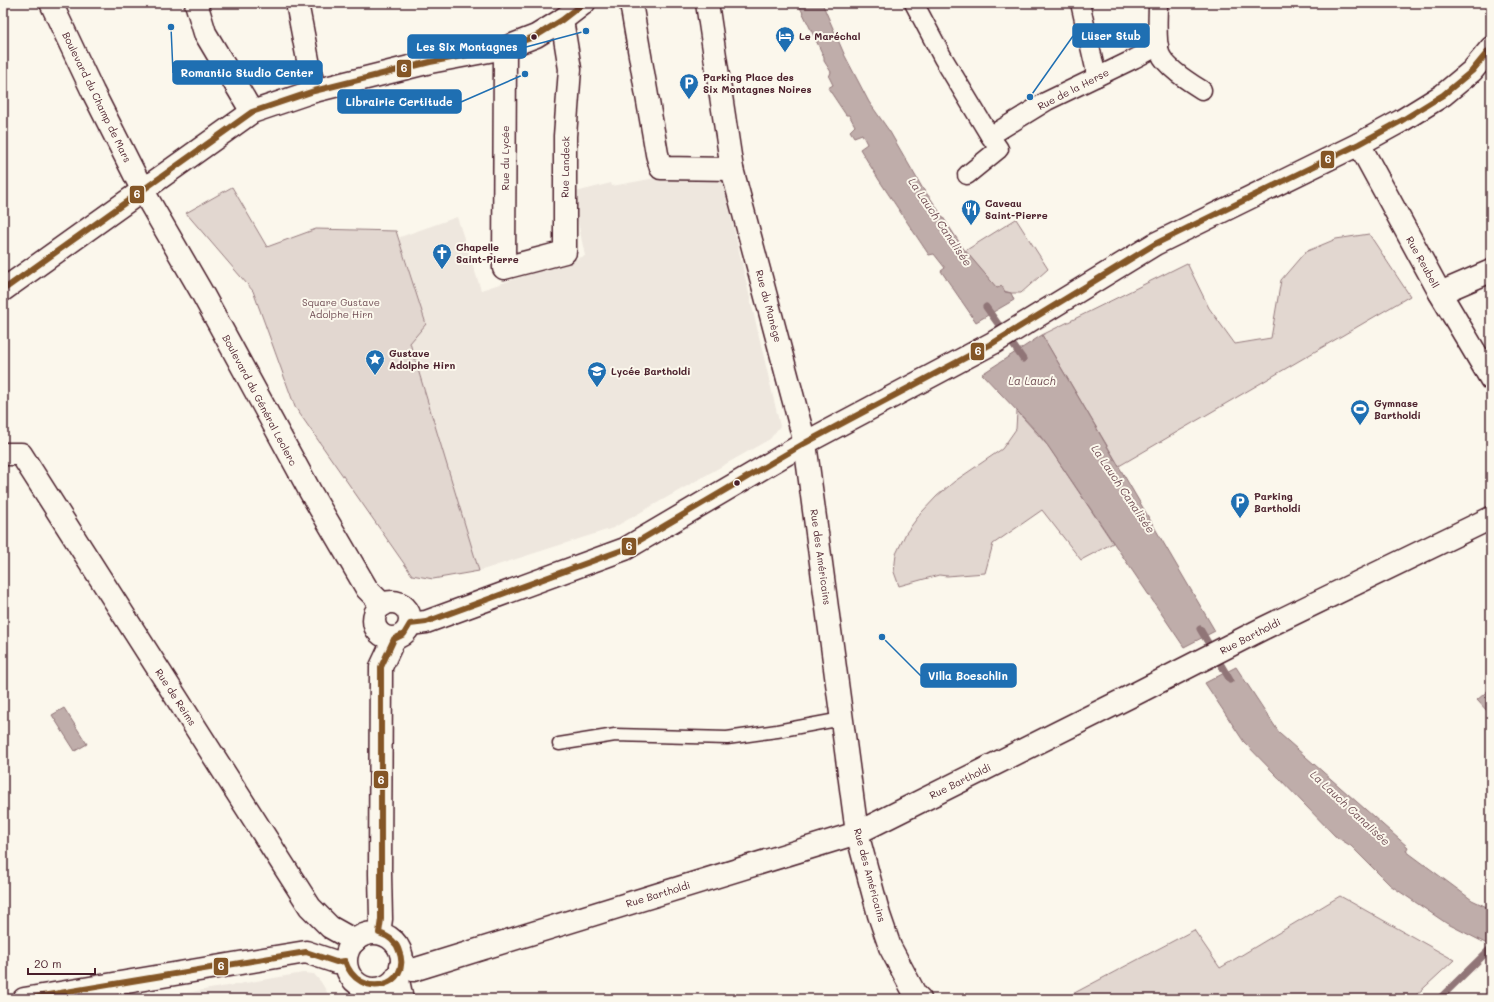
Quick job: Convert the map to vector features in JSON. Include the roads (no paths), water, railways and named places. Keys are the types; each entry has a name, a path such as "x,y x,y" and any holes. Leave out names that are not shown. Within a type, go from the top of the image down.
{"street":[{"name":"Boulevard du Champ de Mars","path":"51,3 93,92 143,191"},
{"path":"196,3 205,33 252,112"},
{"path":"297,3 314,91"},
{"path":"3,290 252,112 314,91 430,62 505,48 536,36 562,20 584,3"},
{"path":"631,3 657,154 661,168 732,169"},
{"name":"Rue du Manège","path":"708,3 732,169 806,443"},
{"path":"914,3 943,58 999,149 967,175"},
{"path":"1080,3 1097,76"},
{"path":"1158,3 1159,46 1161,54 1183,78 1202,90"},
{"name":"Rue Landeck","path":"504,268 565,252 565,136 570,69 562,20"},
{"name":"Rue de la Herse","path":"990,136 1047,101 1159,46"},
{"name":"Rue du Lycée","path":"504,268 505,48"},
{"path":"410,624 426,622 625,550 806,443 993,343 1155,244 1358,144 1443,95 1472,71 1491,48"},
{"name":"Rue Reubell","path":"1358,144 1440,293 1491,379"},
{"name":"Boulevard du Général Leclerc","path":"143,191 202,291 311,493 367,589 383,605"},
{"path":"1440,293 1491,271"},
{"name":"Rue des Américains","path":"806,443 857,832 879,915 890,947 915,994 920,999"},
{"name":"Rue de Reims","path":"3,454 21,454 310,906 330,927 355,941"},
{"name":"Rue Bartholdi","path":"399,971 413,970 857,832 1227,647 1491,518"},
{"path":"394,602 405,607 408,612 410,624 404,634 399,638 394,639 382,636 377,632 374,626 374,614 383,605 394,602"},
{"path":"379,933 381,919 382,667 394,639"},
{"path":"369,933 379,933 388,937 395,943 400,951 402,961 399,971 388,985 378,989 368,988 368,993 352,979 347,971 347,951 360,937 369,933"},
{"path":"24,999 306,952 336,962 346,961"},
{"path":"399,971 402,999"}],"lane":[{"path":"559,744 615,735 727,738 777,731 842,719"}],"water":[{"path":"798,3 822,3 845,56 869,102 890,132 923,189 963,248 997,288 1002,286 1005,292 1011,293 1014,300 976,322 941,271 945,268 934,254 929,255 860,149 867,144 862,134 854,137 850,131 855,126 849,115 846,115 828,88 833,85 829,77 831,72 824,61 824,57"},
{"name":"La Lauch","path":"1042,335 1215,631 1184,647 1048,446 1037,432 982,374"},
{"path":"1236,667 1280,734 1408,847 1406,851 1472,900 1491,909 1491,946 1446,923 1390,885 1351,846 1335,836 1244,742 1205,683"},
{"path":"1491,688 1491,709 1488,712 1477,700"},
{"path":"64,708 87,744 75,751 52,715"}],"waterway":[{"name":"La Lauch Canalisée","path":"986,307 1023,359"},
{"name":"La Lauch Canalisée","path":"1200,629 1230,680"},
{"path":"1439,999 1491,948"}],"place":[{"name":"Romantic Studio Center","path":"171,27"},
{"name":"Les Six Montagnes","path":"586,31"},
{"name":"Le Maréchal","path":"785,53"},
{"name":"Librairie Certitude","path":"525,74"},
{"name":"Lüser Stub","path":"1030,97"},
{"name":"Parking Place des Six Montagnes Noires","path":"689,100"},
{"name":"Caveau Saint-Pierre","path":"971,226"},
{"name":"Chapelle Saint-Pierre","path":"442,270"},
{"name":"Gustave Adolphe Hirn","path":"375,376"},
{"name":"Lycée Bartholdi","path":"597,388"},
{"name":"Gymnase Bartholdi","path":"1360,426"},
{"name":"Parking Bartholdi","path":"1240,519"},
{"name":"Villa Boeschlin","path":"882,637"}],"park label":[{"name":"Square Gustave Adolphe Hirn","path":"341,308"}]}
